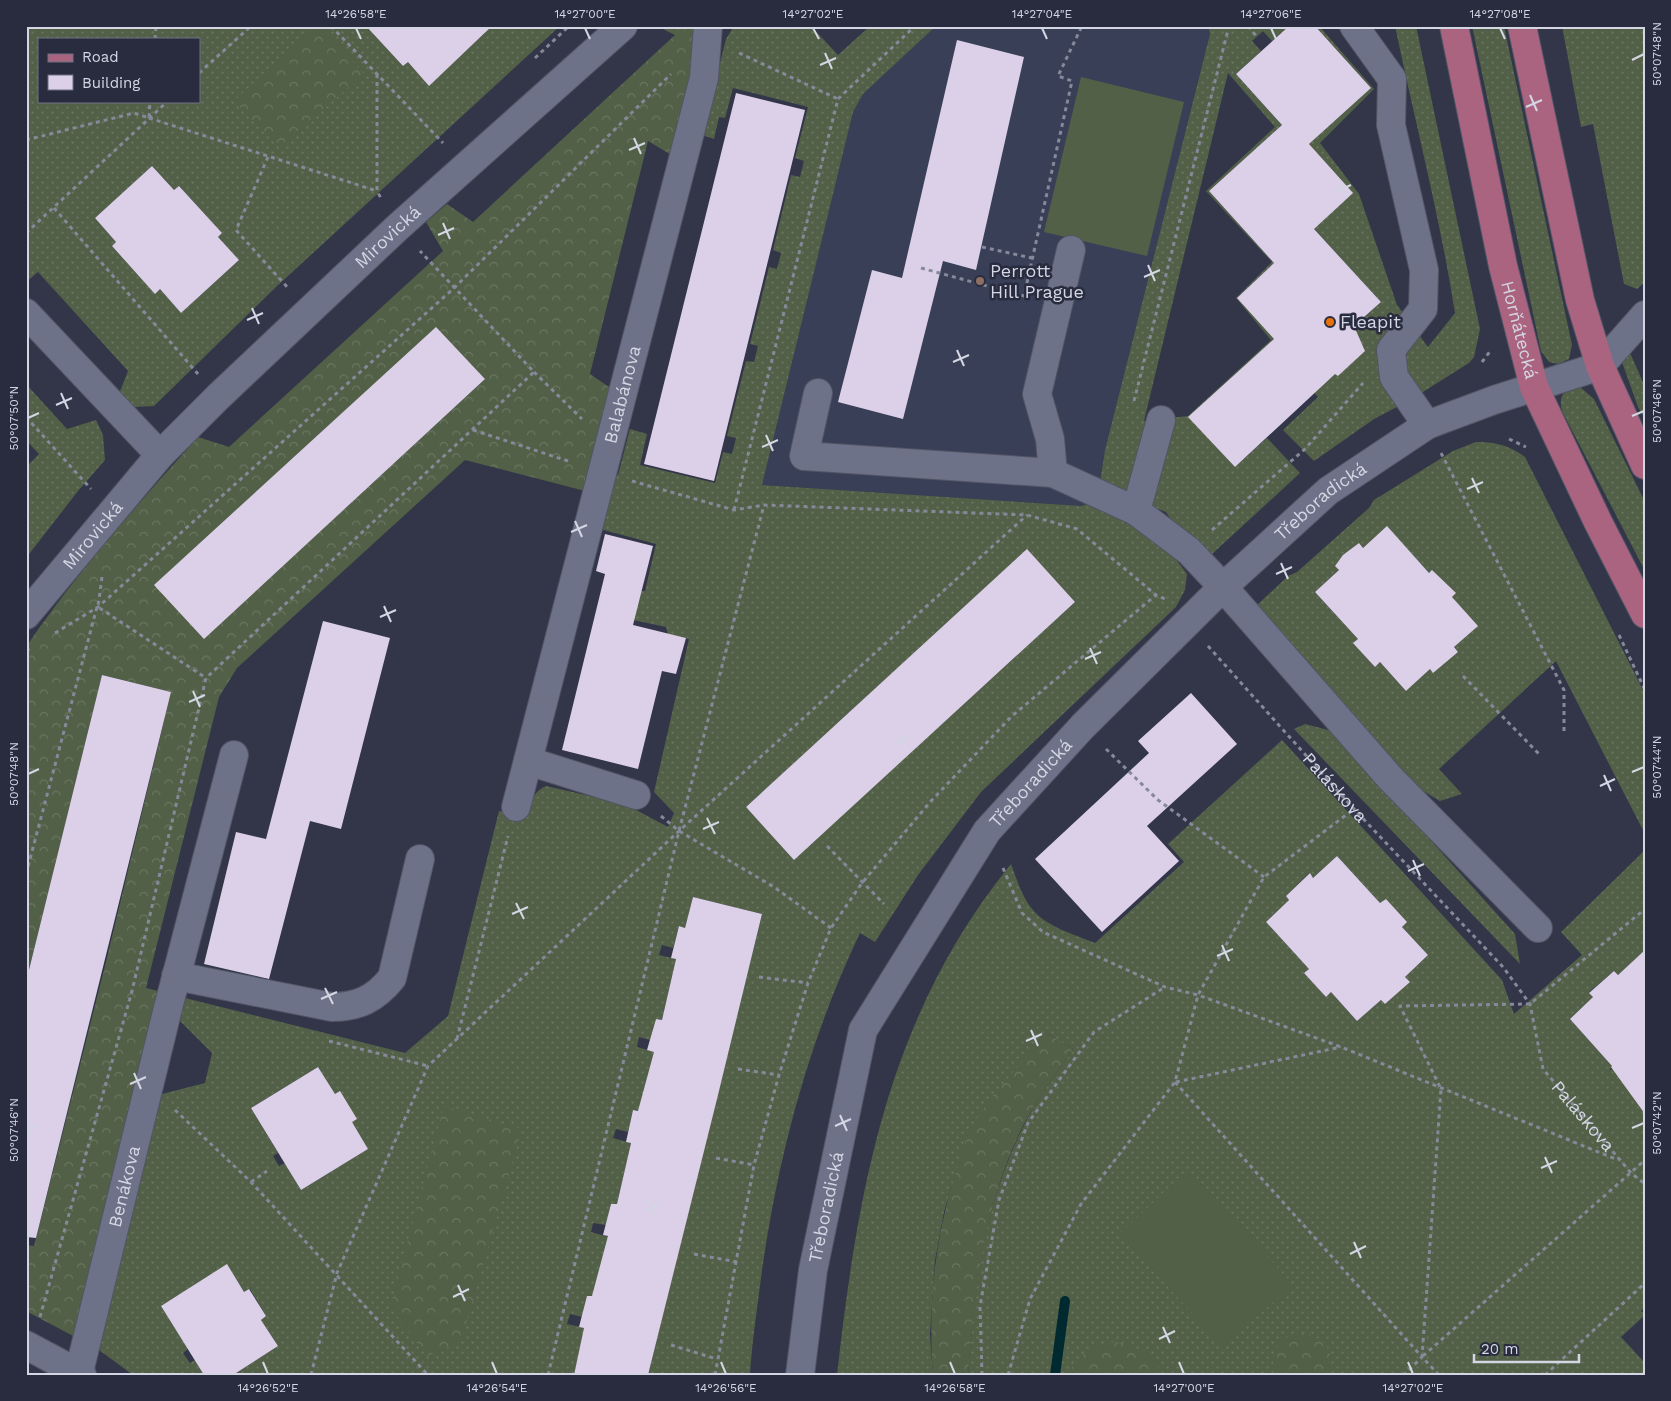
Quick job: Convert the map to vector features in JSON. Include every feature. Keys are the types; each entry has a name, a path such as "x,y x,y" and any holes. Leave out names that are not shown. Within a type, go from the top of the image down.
{"main road":[{"name":"Horňátecká","path":"1454,26 1510,298 1534,387 1598,522 1645,614"},
{"path":"1522,26 1580,300 1600,366 1645,465"}],"street":[{"name":"Mirovická","path":"26,615 160,455 218,397 398,227 623,26"},
{"path":"1354,26 1392,79 1391,125 1424,270 1424,309 1391,350 1394,377 1427,425"},
{"name":"Balabánova","path":"516,807 704,78 708,32"},
{"path":"1052,473 1050,439 1037,394 1070,250"},
{"path":"26,314 160,455"},
{"path":"1600,366 1645,315"},
{"name":"Třeboradická","path":"800,1375 813,1270 863,1030 987,831 1083,726 1223,587 1328,491 1427,425 1600,366"},
{"path":"818,393 804,456 1052,473 1136,511 1189,550 1391,779 1538,928"},
{"path":"1136,511 1161,420"},
{"name":"Benákova","path":"81,1373 149,1085 234,754"},
{"path":"528,761 636,796"},
{"path":"173,988 332,1007 351,1007 367,1000 380,993 392,978 420,859"},
{"path":"29,1346 81,1373"}],"path":[{"path":"200,72 251,26"},
{"path":"331,26 465,167"},
{"path":"734,510 838,99 915,26"},
{"path":"921,268 1024,296 1072,81 1058,76 1082,26"},
{"path":"1132,409 1230,26"},
{"path":"1248,26 1257,37"},
{"path":"708,32 838,99"},
{"path":"50,636 98,607 453,288 672,73"},
{"path":"377,74 377,191 398,227 453,288 534,372 610,446"},
{"path":"149,118 150,102"},
{"path":"26,234 167,102"},
{"path":"26,140 134,113 377,191"},
{"path":"268,157 236,230 311,311"},
{"path":"54,208 218,397"},
{"path":"982,247 1032,258"},
{"path":"1189,550 1306,449 1391,350"},
{"path":"29,1346 132,991 206,678 534,372"},
{"path":"26,417 111,512"},
{"path":"1427,425 1564,690 1564,733"},
{"path":"1077,529 1101,495"},
{"path":"548,1375 679,830 764,505 1027,515 1077,529 1156,595 1167,600"},
{"path":"311,1375 337,1273 428,1066 679,830 1027,515"},
{"path":"26,874 98,607 103,569"},
{"path":"98,607 206,678"},
{"name":"Paláskova","path":"1206,644 1354,809 1503,967 1530,1004 1542,1069 1620,1161 1645,1184"},
{"path":"26,651 34,646"},
{"path":"1463,676 1540,755"},
{"path":"1083,726 1158,800 1264,877"},
{"path":"636,796 679,830 774,887 831,928"},
{"path":"456,1039 516,807"},
{"path":"1008,1375 1030,1299 1081,1204 1175,1082 1198,995 1264,877 1354,809"},
{"path":"987,831 1022,913 1043,932 1165,987 1198,995 1341,1047 1620,1161"},
{"path":"827,846 884,904"},
{"path":"1422,1357 1441,1089 1400,1006 1530,1004 1645,909"},
{"path":"759,977 808,983"},
{"path":"982,1375 980,1306 999,1200 1028,1123 1094,1032 1165,987"},
{"path":"116,1045 149,1085 251,1182 337,1273 428,1375"},
{"path":"1175,1082 1341,1047"},
{"path":"738,1069 779,1075"},
{"path":"1175,1082 1439,1375"},
{"path":"716,1158 754,1165"},
{"path":"1404,1375 1645,1160"},
{"path":"251,1182 268,1171"},
{"path":"694,1254 738,1262"},
{"path":"1545,1375 1645,1283"},
{"path":"671,1345 717,1359"}],"shaded area":[{"name":"Perrott Hill Prague","path":"936,26 1208,26 1210,33 1105,450 1096,500 1082,506 762,485 853,112 863,94"}],"green space":[{"path":"26,26 366,26 403,66 408,62 429,85 485,33 479,26 560,26 276,287 154,406 134,407 117,399 128,371 38,272 26,282","holes":["152,166 174,190 179,186 222,233 218,237 239,260 181,313 160,289 155,293 112,246 116,242 95,218"]},
{"path":"315,26 319,26 364,74 279,147 234,101"},
{"path":"657,26 704,26 673,156 648,141 590,374 615,391 589,492 465,460 237,668 219,697 146,988 162,992 77,1338 26,1311 26,1245 34,1246 104,970 171,692 102,675 26,982 26,647 87,566 198,437 229,447 443,251 426,222 447,204 473,222 675,35","holes":["436,328 485,379 204,638 225,521"]},
{"path":"734,26 811,26 838,55 870,26 936,26 863,94 853,112 762,485 1082,506 1097,500 1105,450 1210,34 1208,26 1289,26 1272,41 1263,31 1252,41 1261,51 1236,74 1282,125 1209,191 1274,263 1237,298 1326,364 1338,376 1362,353 1364,348 1361,343 1331,348 1381,302 1314,229 1309,144 1371,88 1315,26 1319,26 1374,89 1320,143 1359,194 1397,305 1428,347 1455,313 1435,205 1395,26 1416,26 1480,329 1474,357 1469,363 1410,400 1374,419 1314,461 1283,430 1318,397 1270,344 1189,417 1235,467 1267,438 1300,473 1211,555 1177,529 1166,512 1135,501 1105,504 1169,550 1187,574 1185,590 1176,607 981,792 918,875 875,942 860,933 842,973 811,1056 787,1140 777,1183 762,1270 750,1375 648,1375 762,914 693,897 685,928 679,926 673,948 662,945 659,955 676,959 662,1020 656,1019 650,1040 639,1037 637,1047 655,1052 639,1111 633,1110 628,1132 616,1129 613,1138 631,1143 617,1204 611,1204 606,1225 593,1223 591,1232 609,1237 593,1296 582,1317 570,1314 567,1324 585,1328 574,1375 233,1375 278,1346 261,1320 266,1316 250,1289 244,1292 227,1265 161,1306 188,1349 183,1353 190,1363 195,1360 204,1375 133,1375 95,1347 158,1095 205,1083 212,1053 177,1018 185,998 405,1053 448,1016 499,811 527,817 535,795 541,788 546,786 625,804 668,827 674,813 654,792 689,639 668,634 666,627 633,620 640,591 645,591 656,544 600,529 614,474 618,475 630,429 647,434 640,465 715,483 723,452 732,454 736,438 727,436 746,361 754,362 758,346 750,344 769,267 777,269 781,253 773,250 791,175 800,177 804,161 795,158 808,107 733,88 725,118 719,117 714,139 702,135 726,39","holes":["1228,73 1275,127 1206,191 1272,262 1236,298 1271,340 1188,416 1144,421","1027,550 1075,602 794,859 746,807","318,1067 368,1149 301,1190 285,1163 279,1166 273,1156 278,1153 251,1108"]},
{"path":"1472,26 1504,26 1572,345 1569,359 1558,364 1549,362 1541,351"},
{"path":"1562,26 1645,26 1645,282 1637,289 1624,284 1593,124 1581,127"},
{"path":"1081,77 1184,102 1147,256 1044,232"},
{"path":"1627,346 1645,387 1645,419 1638,407 1622,362 1622,354"},
{"path":"26,384 67,429 96,420 103,435 105,460 78,491 26,558 26,467 39,454 26,440"},
{"path":"1580,387 1594,399 1645,502 1645,571 1562,411 1561,401 1564,393 1570,389"},
{"path":"1476,442 1489,442 1508,447 1525,457 1645,694 1645,834 1556,661 1439,769 1462,794 1440,801 1418,788 1263,620 1256,606 1288,576 1297,572 1369,508 1374,500 1453,451","holes":["1387,527 1429,573 1435,570 1431,574 1450,596 1456,593 1452,597 1477,626 1454,647 1458,652 1431,668 1435,673 1430,669 1406,691 1380,662 1375,667 1354,643 1358,639 1315,592 1339,570 1335,565 1340,569 1359,543 1363,548"]},
{"path":"1305,724 1332,731 1515,934 1520,964 1294,729"},
{"path":"1282,740 1502,980 1514,1014 1582,955 1561,932 1645,850 1645,958 1641,954 1618,975 1614,971 1589,992 1593,997 1570,1019 1612,1066 1609,1071 1614,1067 1634,1089 1630,1094 1635,1090 1645,1101 1645,1307 1641,1311 1645,1315 1621,1337 1645,1363 1645,1375 968,1375 974,1308 983,1246 999,1185 1030,1113 1073,1049 1048,1034 968,1135 944,1212 935,1260 930,1335 933,1375 837,1375 845,1306 856,1238 869,1171 886,1106 907,1043 935,981 969,922 1011,864 1026,900 1039,916 1062,930 1095,943 1184,862 1168,844","holes":["1337,856 1380,903 1386,900 1406,922 1402,927 1428,955 1405,977 1409,982 1385,1004 1381,1000 1357,1021 1331,992 1326,997 1304,973 1309,969 1266,922 1289,900 1286,896 1309,873 1313,878"]},
{"path":"1048,1034 1073,1049 1025,1122 1000,1182 991,1214 978,1277 968,1375 933,1375 931,1325 937,1251 947,1203 964,1146 975,1121 984,1108"},
{"path":"444,1106 522,1129 461,1342 427,1356 390,1307"},
{"path":"1188,1169 1293,1285 1222,1346 1120,1234"},
{"path":"1305,1332 1318,1339 1327,1348 1331,1360 1328,1375 1276,1375 1274,1359 1278,1346 1290,1336"},
{"path":"1115,1342 1137,1348 1149,1356 1162,1375 1069,1375 1072,1367 1081,1356 1094,1348"}],"building":[{"path":"366,26 492,26 429,86 408,62 403,66"},
{"path":"1289,26 1315,26 1371,88 1309,144 1353,193 1314,229 1381,302 1354,326 1365,351 1338,376 1335,374 1235,467 1188,417 1274,339 1237,298 1274,263 1209,191 1282,125 1236,74"},
{"path":"957,40 1024,57 976,270 943,261 903,419 838,402 872,270 902,278"},
{"path":"736,93 805,110 714,481 644,464"},
{"path":"152,166 174,190 179,186 222,233 218,237 239,260 181,313 160,289 155,294 112,246 116,242 95,218"},
{"path":"436,327 485,379 204,639 154,585"},
{"path":"1387,526 1429,573 1432,570 1456,593 1452,597 1478,626 1454,647 1458,652 1433,673 1430,669 1406,691 1380,662 1375,667 1353,643 1358,639 1315,592 1339,570 1335,566 1343,555 1359,543 1363,548"},
{"path":"605,534 653,546 633,625 686,638 676,674 662,671 638,769 562,750 605,574 596,571"},
{"path":"1027,549 1075,602 794,860 746,807"},
{"path":"323,621 390,638 341,829 310,821 269,979 204,964 236,832 266,839"},
{"path":"102,675 171,692 36,1238 26,1237 26,982"},
{"path":"1191,693 1237,744 1147,826 1179,861 1102,932 1035,859 1149,753 1138,741"},
{"path":"1337,856 1380,903 1386,899 1407,922 1402,927 1428,955 1405,977 1410,982 1385,1004 1381,1000 1357,1021 1331,992 1326,997 1304,973 1309,969 1266,922 1289,900 1286,896 1310,873 1313,878"},
{"path":"693,897 762,914 717,1099 648,1375 574,1375 584,1328 579,1327 587,1296 592,1296 608,1236 603,1235 611,1204 617,1204 631,1143 626,1142 633,1110 638,1111 654,1052 647,1050 656,1019 662,1020 676,959 671,958 679,926 685,928"},
{"path":"1645,950 1645,1114 1612,1066 1570,1019 1593,997 1589,993 1614,971 1618,975"},
{"path":"318,1067 335,1094 340,1091 357,1119 352,1122 368,1149 301,1190 251,1108"},
{"path":"227,1264 244,1292 249,1289 266,1316 261,1320 278,1346 233,1375 204,1375 161,1306"}],"waterway":[{"path":"1055,1375 1065,1301"}],"place":[{"name":"Perrott Hill Prague","path":"980,281"},
{"name":"Fleapit","path":"1330,322"}]}
